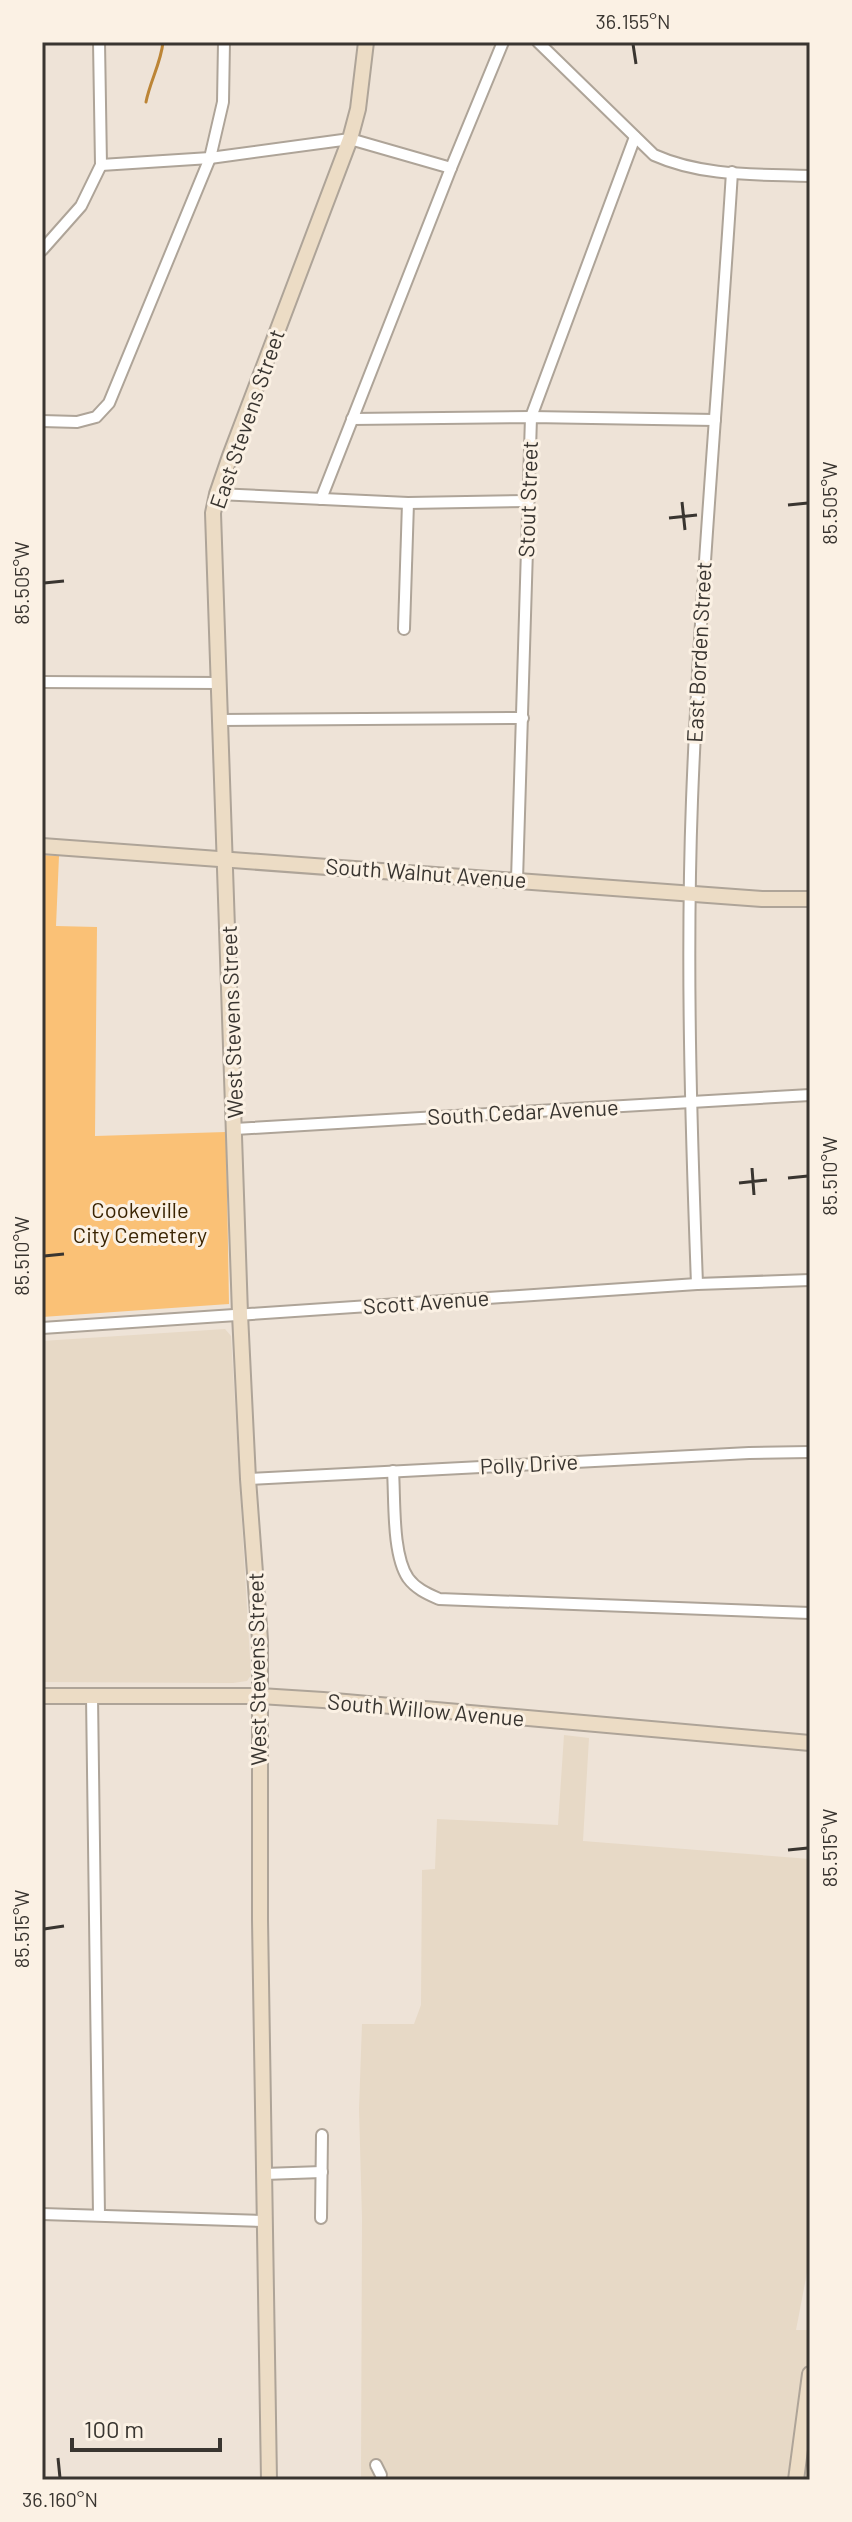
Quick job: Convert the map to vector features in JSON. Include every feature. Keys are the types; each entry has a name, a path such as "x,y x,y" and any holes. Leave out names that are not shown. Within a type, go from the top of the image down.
{"street":[{"path":"42,250 81,206 101,165 99,42"},
{"path":"42,421 77,422 96,417 109,403 210,158 223,102 224,42"},
{"name":"East Stevens Street","path":"226,859 213,531 217,494 350,139 358,109 366,42"},
{"path":"321,499 503,42"},
{"path":"538,42 654,155 695,169 810,176"},
{"name":"Stout Street","path":"517,880 531,417 635,137"},
{"path":"101,165 210,158 350,139 451,168"},
{"name":"East Borden Street","path":"697,1284 691,1102 690,893 700,619 732,172"},
{"path":"352,419 531,417 715,420"},
{"path":"217,494 408,503 528,501"},
{"path":"404,629 408,503"},
{"path":"42,682 218,683"},
{"path":"220,720 523,718"},
{"name":"South Walnut Avenue","path":"42,846 762,899 810,899"},
{"name":"West Stevens Street","path":"226,859 240,1314 260,1640 269,2480"},
{"name":"South Cedar Avenue","path":"235,1129 810,1095"},
{"name":"Scott Avenue","path":"42,1328 697,1284 810,1280"},
{"name":"Polly Drive","path":"248,1479 810,1452"},
{"path":"393,1471 403,1566 409,1578 424,1593 439,1599 810,1613"},
{"name":"South Willow Avenue","path":"42,1696 260,1696 810,1743"},
{"path":"92,1696 99,2215"},
{"path":"321,2218 322,2135"},
{"path":"264,2174 322,2172"},
{"path":"42,2214 265,2221"},
{"path":"796,2480 810,2374"}],"shaded area":[{"path":"225,1329 231,1336 251,1675 247,1681 233,1683 42,1682 42,1341"},
{"path":"564,1735 589,1738 583,1841 810,1859 810,2257 796,2330 810,2330 810,2480 361,2480 362,2218 359,2109 362,2024 414,2024 421,2005 422,1870 435,1869 437,1819 558,1825"}],"green space":[{"name":"Cookeville City Cemetery","path":"42,855 59,856 56,926 97,927 95,1136 226,1132 229,1304 42,1317"}],"waterway":[{"path":"146,102 163,42"}]}
